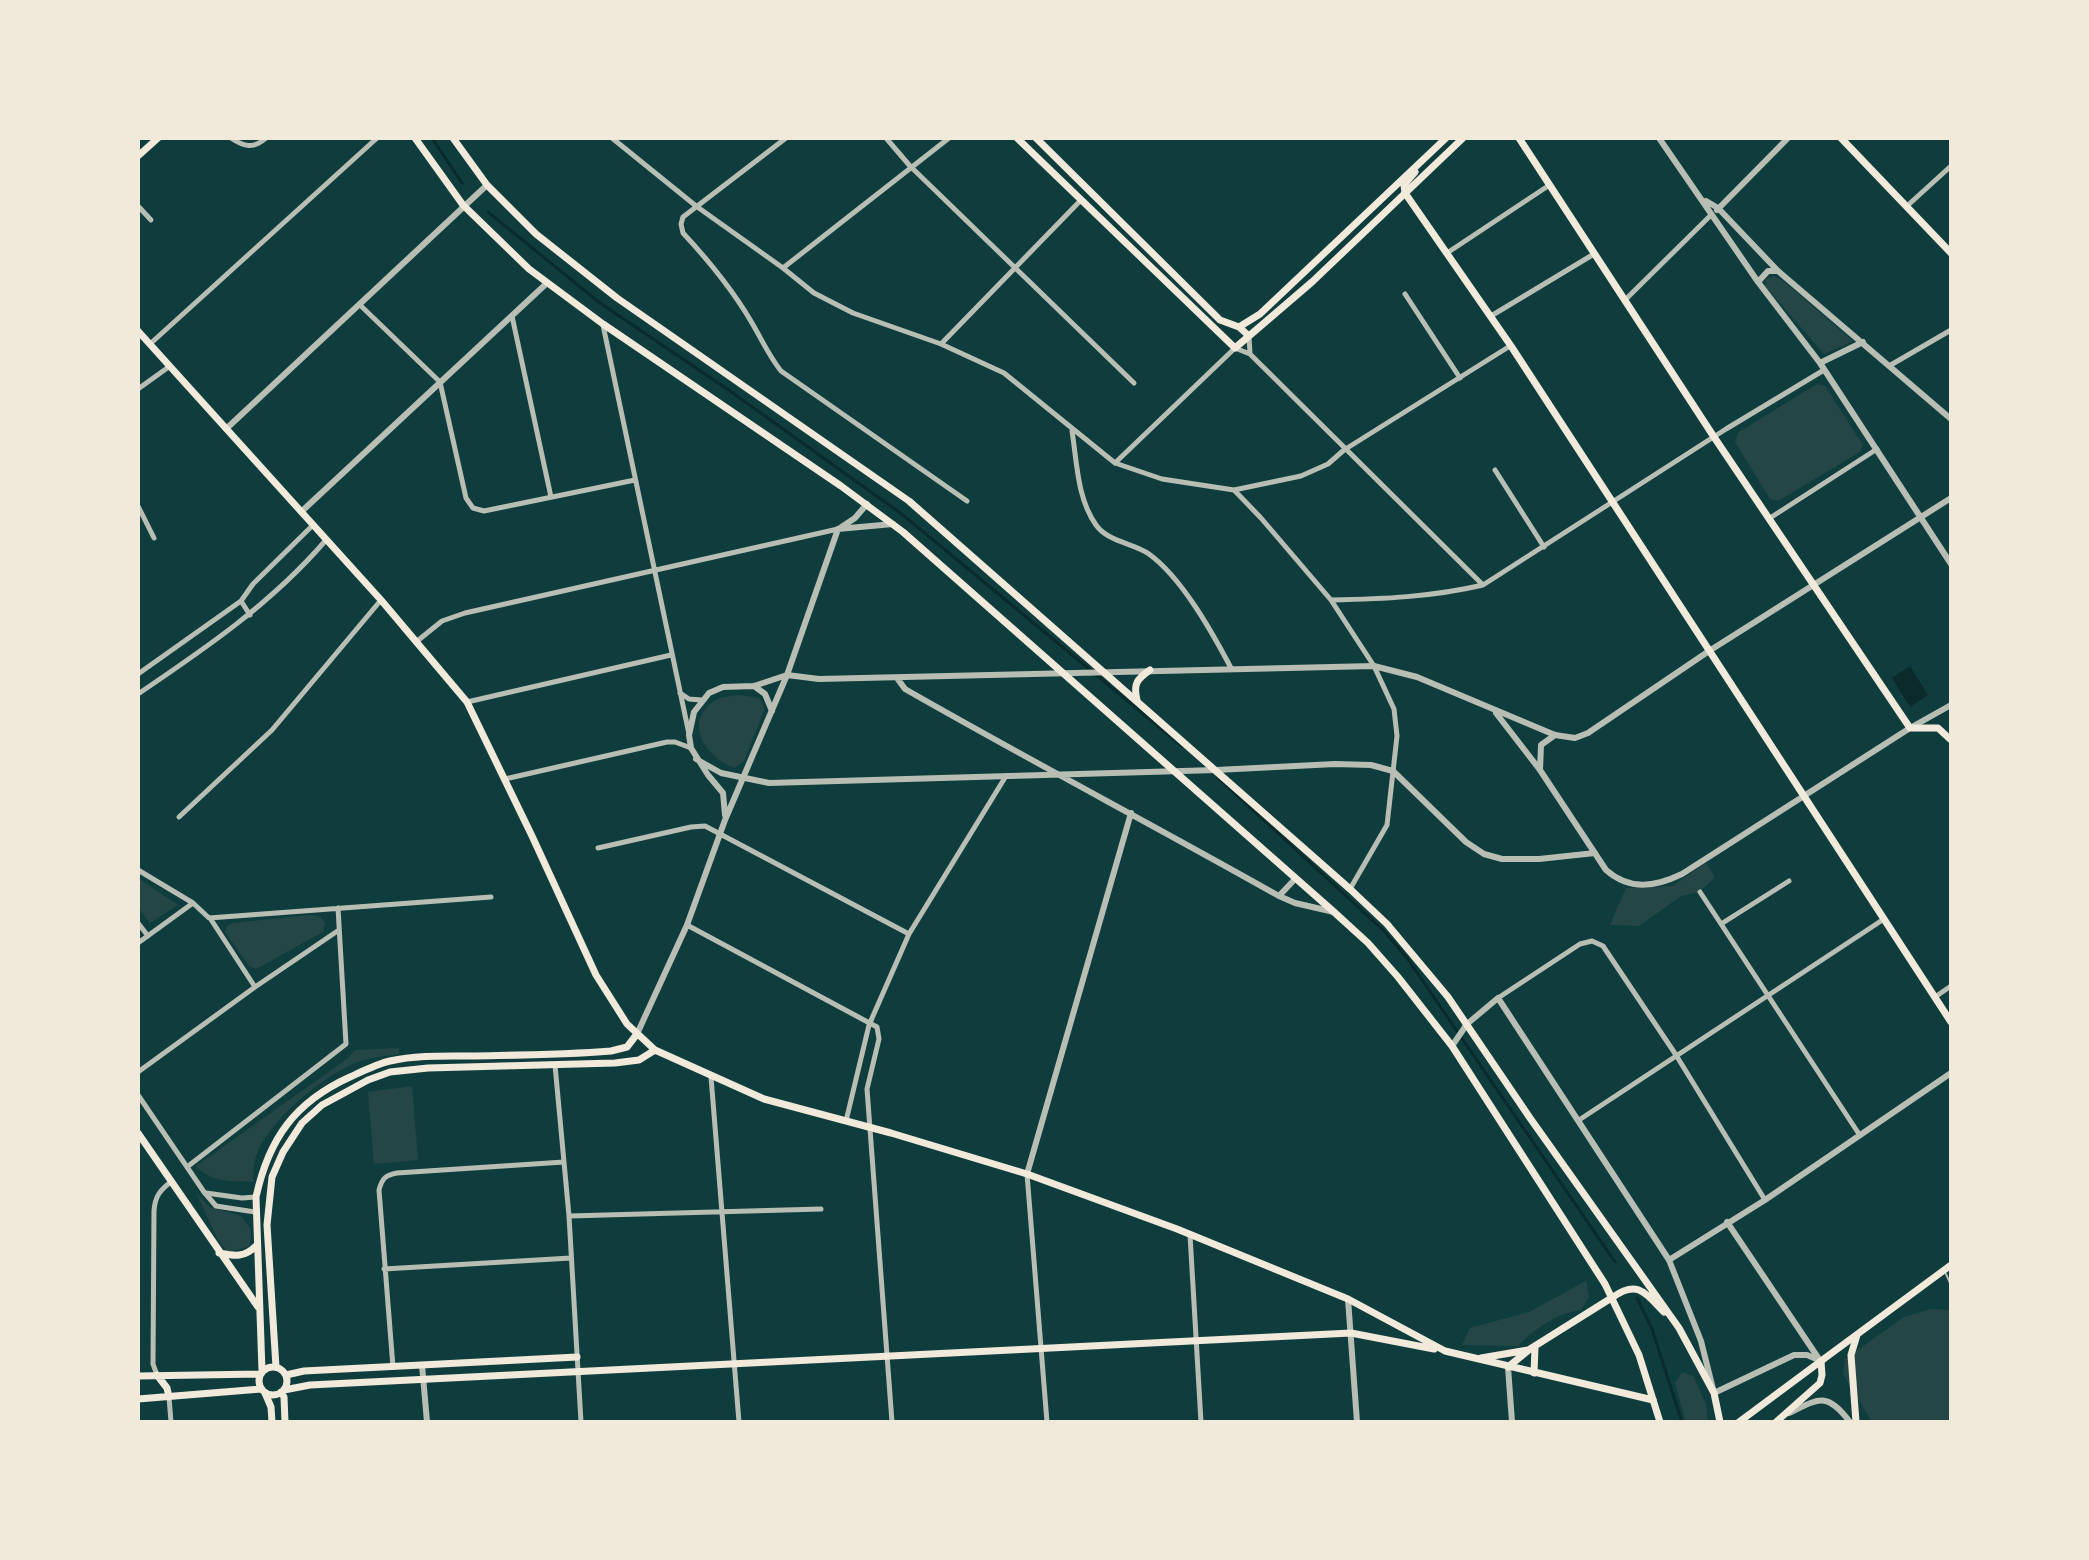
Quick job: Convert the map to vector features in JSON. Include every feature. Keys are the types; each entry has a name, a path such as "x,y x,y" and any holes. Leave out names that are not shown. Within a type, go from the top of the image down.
{"main road":[{"path":"138,156 158,138"},
{"path":"415,138 508,250 603,324 893,524 1334,912 1388,966 1452,1046 1613,1297 1639,1355 1660,1422"},
{"path":"453,138 484,188 536,234 617,298 909,501 1387,924 1448,997 1679,1328 1714,1393 1720,1422"},
{"path":"1017,138 1235,348 1312,282 1463,138"},
{"path":"1036,138 1220,320 1239,327 1249,336"},
{"path":"1239,327 1260,314 1446,138"},
{"path":"1519,138 1714,437 1910,728 1938,728 1951,740"},
{"path":"1841,138 1951,253"},
{"path":"1422,159 1404,185 1405,193 1511,346 1951,1022"},
{"path":"1300,275 1305,283 1312,282"},
{"path":"138,331 381,600 467,702 596,975 637,1034 655,1050 764,1099 1027,1174 1190,1234 1348,1299 1445,1351"},
{"path":"1138,702 1135,684 1150,670"},
{"path":"272,1422 261,1372 256,1197 272,1148 293,1115 315,1096 338,1083 389,1061 619,1049 627,1047 637,1034"},
{"path":"282,1391 287,1383 286,1375 276,1367 267,1225 269,1196 277,1164 302,1123 322,1105 344,1092 390,1072 639,1060 655,1050"},
{"path":"555,1065 563,1054"},
{"path":"138,1133 260,1309"},
{"path":"219,1253 248,1255 256,1246"},
{"path":"1739,1422 1948,1267"},
{"path":"1508,1367 1628,1288 1643,1291 1679,1328"},
{"path":"1853,1422 1851,1355 1857,1332"},
{"path":"138,1399 263,1391 273,1395 310,1385 1351,1333 1479,1358 1653,1400"},
{"path":"1479,1358 1533,1348"},
{"path":"1533,1348 1534,1373"},
{"path":"550,1373 562,1357"},
{"path":"286,1375 304,1371 577,1357"},
{"path":"1778,1421 1820,1383 1821,1361"},
{"path":"138,1376 261,1372 276,1367"},
{"path":"157,1375 167,1388 169,1397"},
{"path":"282,1391 285,1422"}],"street":[{"path":"231,138 245,146 259,144 266,138"},
{"path":"150,344 377,138"},
{"path":"612,138 696,206 814,293 853,313 941,344 1004,373 1115,463 1162,479 1234,490 1301,476 1328,464 1344,450 1511,346"},
{"path":"786,138 683,217 683,233 721,277 753,324 770,359 781,371 967,501"},
{"path":"886,138 910,166 1134,383"},
{"path":"783,268 949,138"},
{"path":"1659,138 1758,282 1822,367 1951,564"},
{"path":"1625,300 1788,138"},
{"path":"1907,206 1951,166"},
{"path":"1447,253 1548,186"},
{"path":"226,429 484,188"},
{"path":"941,344 1081,200"},
{"path":"1704,200 1718,208 1778,271 1951,419"},
{"path":"138,206 151,220"},
{"path":"1491,316 1594,254"},
{"path":"1758,282 1768,271 1778,271"},
{"path":"301,512 547,283"},
{"path":"1405,294 1460,378"},
{"path":"360,305 440,382 466,498 473,508 484,511 635,480"},
{"path":"512,316 551,497"},
{"path":"603,324 691,748 723,793 725,820"},
{"path":"1889,366 1951,330"},
{"path":"1249,336 1250,354"},
{"path":"1331,600 1417,597 1483,585 1863,342"},
{"path":"1115,463 1235,348 1250,354 1483,585"},
{"path":"138,389 170,365"},
{"path":"1072,430 1082,496 1097,527 1121,543 1147,552 1170,573 1231,668"},
{"path":"1770,518 1877,449"},
{"path":"1495,470 1544,547"},
{"path":"1234,490 1331,600 1374,666 1394,709 1397,736 1387,825 1350,889"},
{"path":"689,735 691,721 701,700 709,693 723,687 754,686 787,675 819,679 897,678 1374,666 1417,677 1555,735 1575,738 1588,733 1709,651 1951,498"},
{"path":"637,1034 687,925 725,820 787,675 838,529 855,518 867,504"},
{"path":"139,508 154,538"},
{"path":"415,643 442,621 465,613 838,529 893,524"},
{"path":"138,674 241,601 253,584 313,525"},
{"path":"138,694 250,615 288,581 326,540"},
{"path":"179,817 272,730 381,600"},
{"path":"241,601 250,615"},
{"path":"467,702 671,655"},
{"path":"897,678 905,689 1279,896 1334,912"},
{"path":"754,686 765,694 772,711"},
{"path":"679,692 689,699 701,700"},
{"path":"1496,712 1540,770 1606,870 1616,879 1630,884 1662,884 1951,705"},
{"path":"1540,770 1541,745 1555,735"},
{"path":"505,779 667,742 691,748"},
{"path":"696,759 721,773 769,783 1371,765 1393,771 1466,842 1484,854 1502,859 1539,859 1595,853"},
{"path":"846,1121 869,1025 909,934 1006,776"},
{"path":"1047,1422 1027,1174 1131,813"},
{"path":"598,848 705,826 909,934"},
{"path":"138,870 193,903 209,918 255,987"},
{"path":"1279,896 1295,879"},
{"path":"1721,924 1789,881"},
{"path":"1700,892 1859,1134"},
{"path":"209,918 491,897"},
{"path":"138,943 193,903"},
{"path":"187,1167 346,1044 338,908"},
{"path":"1579,1120 1884,919"},
{"path":"138,923 148,936"},
{"path":"687,925 877,1027 879,1033 867,1089 892,1422"},
{"path":"138,1072 339,930"},
{"path":"1452,1046 1466,1025 1498,998 1580,944 1592,941 1603,946 1676,1055 1765,1200"},
{"path":"1935,997 1951,986"},
{"path":"1498,998 1669,1260 1701,1341 1714,1393 1794,1355 1807,1355 1821,1361"},
{"path":"555,1065 569,1216 581,1422"},
{"path":"1669,1260 1765,1200 1951,1073"},
{"path":"711,1077 739,1422"},
{"path":"138,1095 216,1206 255,1212"},
{"path":"393,1367 384,1269 381,1181 387,1174 564,1162"},
{"path":"157,1375 153,1364 154,1211 155,1199 172,1181"},
{"path":"204,1192 256,1197"},
{"path":"569,1216 821,1209"},
{"path":"1727,1222 1821,1361"},
{"path":"1190,1234 1201,1422"},
{"path":"384,1269 571,1258"},
{"path":"1348,1299 1357,1422"},
{"path":"422,1365 427,1422"},
{"path":"1508,1367 1512,1422"},
{"path":"169,1397 171,1422"},
{"path":"1789,1413 1812,1402 1825,1400 1832,1402 1853,1422"}],"lane":[{"path":"1948,1267 1951,1285"}],"shaded area":[{"path":"1774,276 1853,341 1824,354 1765,286 1766,279"},
{"path":"1817,384 1825,386 1863,445 1860,452 1778,501 1770,499 1735,442 1739,432"},
{"path":"1910,666 1928,695 1910,707 1892,678"},
{"path":"740,695 759,698 765,708 744,761 735,768 709,750 699,732 699,723 702,713 710,704 724,697"},
{"path":"1706,863 1715,877 1700,892 1681,896 1639,926 1610,925 1626,888 1672,886"},
{"path":"138,878 178,905 150,923 138,907"},
{"path":"320,916 325,922 323,932 256,969 249,966 225,932 232,923"},
{"path":"399,1048 399,1054 370,1058 332,1075 284,1114 262,1144 255,1160 253,1182 215,1178 196,1166 347,1059 355,1050"},
{"path":"412,1086 418,1160 374,1164 368,1092"},
{"path":"196,1193 210,1207 241,1216 251,1229 250,1246 228,1252 218,1240"},
{"path":"1586,1281 1589,1297 1581,1310 1563,1314 1546,1323 1518,1346 1462,1345 1470,1328 1529,1312"},
{"path":"1931,1309 1951,1310 1951,1422 1872,1422 1843,1374 1845,1359 1904,1317"},
{"path":"1682,1372 1693,1376 1706,1404 1708,1422 1686,1422 1675,1383"}],"waterway":[{"path":"432,138 462,183"},
{"path":"488,212 600,303 730,391 903,515 1182,746"},
{"path":"1217,777 1383,930 1407,958 1615,1262"},
{"path":"1637,1298 1652,1329 1682,1422"}]}
